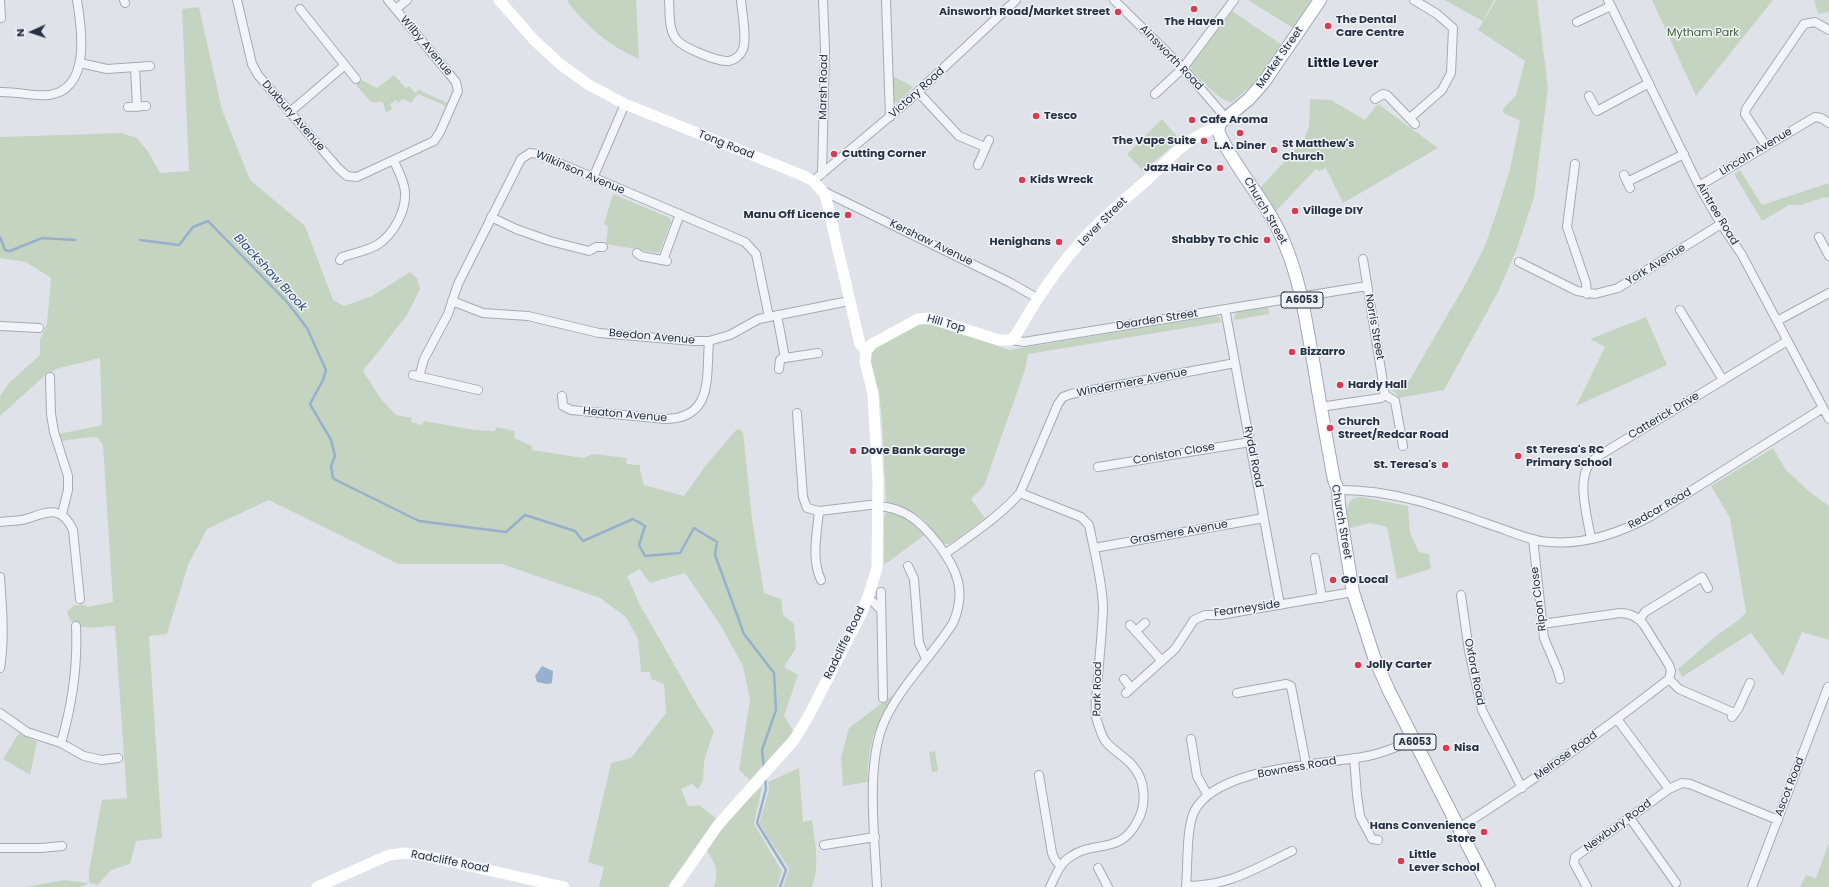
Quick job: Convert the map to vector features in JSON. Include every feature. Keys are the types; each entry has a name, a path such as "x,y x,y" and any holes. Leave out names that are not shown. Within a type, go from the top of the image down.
{"main road":[{"name":"Tong Road","path":"499,0 534,40 560,64 589,85 625,104 813,182 823,191 826,194 849,301 860,344 866,351"},
{"name":"Market Street","path":"1222,123 1249,99 1264,82 1320,0"},
{"name":"Church Street","path":"1222,123 1220,136 1283,239 1293,265 1302,296 1320,407 1334,480 1338,490 1339,506 1353,592 1374,657 1414,740 1489,887"},
{"name":"Lever Street","path":"1011,340 1016,335 1037,298 1072,252 1100,221 1168,158 1188,142 1222,123"},
{"name":"Hill Top","path":"866,351 872,344 924,317 999,340 1011,340"},
{"name":"Radcliffe Road","path":"675,887 718,824 794,740 868,597 877,568 878,505 876,427 873,394 865,361 866,351"},
{"name":"Radcliffe Road","path":"317,887 389,855 405,853 428,856 564,887"}],"street":[{"path":"0,0 3,19"},
{"path":"0,92 12,91 39,95 57,93 64,90 73,81 80,63 80,20 77,0"},
{"name":"Duxbury Avenue","path":"237,0 252,64 258,75 338,168 347,176 361,176 394,161"},
{"name":"Wilby Avenue","path":"388,0 456,82 458,91 438,137 434,141 394,161"},
{"path":"396,9 407,0"},
{"path":"669,0 671,28 678,41 687,47 720,59 730,60 738,56 743,49 741,0"},
{"name":"Marsh Road","path":"822,174 826,49 823,0"},
{"path":"886,0 890,116"},
{"name":"Victory Road","path":"813,182 918,92 1016,0"},
{"name":"Ainsworth Road","path":"1114,0 1182,68 1222,123"},
{"path":"1155,94 1182,68 1234,0"},
{"path":"1375,99 1383,94 1386,95 1413,121 1442,90 1451,73 1452,28 1437,14 1414,0"},
{"name":"Aintree Road","path":"1576,22 1610,3 1699,186 1721,224 1742,254 1829,419"},
{"path":"300,9 356,79"},
{"path":"1766,146 1745,114 1746,109 1804,24 1815,22 1829,30"},
{"path":"80,63 107,68 150,66"},
{"path":"290,112 345,65"},
{"path":"135,67 137,107"},
{"path":"1589,96 1596,111 1649,83"},
{"path":"918,92 959,136 987,143 978,165"},
{"path":"593,178 625,104"},
{"path":"128,107 146,106"},
{"name":"Lincoln Avenue","path":"1699,186 1766,146 1811,116 1818,117 1829,123"},
{"name":"Wilkinson Avenue","path":"479,380 477,389 416,376 452,301 458,284 521,159 526,154 538,154 745,242 756,254 784,356"},
{"path":"1627,182 1684,154"},
{"path":"340,260 342,257 377,245 387,237 399,218 405,205 406,192 394,161"},
{"path":"1575,164 1567,226 1586,283 1587,294"},
{"name":"Kershaw Avenue","path":"823,191 1010,282 1037,298"},
{"path":"637,253 641,256 666,260 680,214"},
{"path":"492,217 516,229 550,241 588,250 603,247"},
{"name":"York Avenue","path":"1518,262 1577,291 1587,294 1600,294 1628,283 1721,224"},
{"path":"1819,237 1829,256"},
{"name":"Norris Street","path":"1363,260 1385,395"},
{"name":"Dearden Street","path":"1011,340 1024,342 1367,286"},
{"path":"1777,321 1829,293"},
{"name":"Beedon Avenue","path":"452,301 484,313 528,316 599,333 709,341 730,335 756,320 849,301"},
{"name":"Rydal Road","path":"1225,309 1280,605"},
{"path":"1680,310 1723,380"},
{"path":"0,326 27,331 39,328"},
{"name":"Heaton Avenue","path":"562,396 563,406 571,410 666,419 679,418 690,414 702,400 709,341"},
{"name":"Catterick Drive","path":"1591,539 1583,482 1590,463 1605,452 1787,341"},
{"path":"779,369 780,360 784,356 787,359 818,353"},
{"name":"Windermere Avenue","path":"945,554 988,522 1010,504 1020,493 1058,404 1063,397 1071,394 1235,363"},
{"path":"59,383 50,381 51,414 54,432 68,476 68,490 62,514"},
{"path":"1320,407 1381,398 1385,395 1395,401 1405,434 1403,446"},
{"name":"Redcar Road","path":"1338,490 1355,490 1420,501 1533,539 1548,542 1591,539 1612,534 1631,527 1651,516 1823,408"},
{"path":"797,413 804,503 807,508 819,511 878,505 888,507 917,520 945,554 954,568 959,585 959,608 953,623 889,712 877,744 873,775 877,887"},
{"name":"Coniston Close","path":"1098,467 1250,442"},
{"name":"Park Road","path":"1020,493 1085,520 1089,525 1103,606 1097,690 1097,719 1103,738 1137,771 1143,791 1143,806 1137,822 1126,836 1112,844 1078,852 1069,857 1061,866 1050,887"},
{"path":"819,511 815,554 816,570 821,580"},
{"path":"0,522 21,520 44,512 62,514 68,520 73,530 76,595"},
{"name":"Grasmere Avenue","path":"1094,548 1264,518"},
{"name":"Ripon Close","path":"1533,539 1544,638 1558,670 1560,679"},
{"path":"1315,558 1322,598"},
{"path":"908,566 914,579 919,643 926,659"},
{"path":"0,576 2,655 0,668"},
{"path":"1640,619 1645,612 1702,577 1708,588"},
{"path":"881,592 883,698"},
{"name":"Fearneyside","path":"1124,679 1129,691 1175,648 1189,626 1200,617 1353,592"},
{"name":"Oxford Road","path":"1461,595 1469,651 1482,710 1522,788"},
{"path":"868,597 881,610"},
{"path":"1542,624 1620,613 1633,615 1640,619 1669,665 1671,673 1669,680 1679,688 1733,715 1738,709 1750,683"},
{"path":"1145,623 1133,628 1162,660"},
{"path":"61,743 73,695 79,632"},
{"name":"Melrose Road","path":"1460,828 1522,788 1669,680"},
{"path":"1237,693 1286,684 1290,686 1306,764"},
{"name":"Ascot Road","path":"1752,887 1828,688"},
{"path":"0,713 27,732 61,743 84,756 113,762"},
{"path":"1617,719 1669,789 1682,784 1690,784 1778,820"},
{"path":"1191,739 1197,776 1207,794 1195,810 1191,821 1186,886 1204,886 1228,881 1292,851"},
{"name":"Bowness Road","path":"1207,794 1247,777 1306,764 1380,753 1414,740"},
{"path":"1354,758 1360,816 1372,839 1378,840"},
{"path":"1039,775 1052,853 1055,860 1061,866"},
{"name":"Newbury Road","path":"1587,887 1574,863 1575,857 1669,789"},
{"path":"1630,818 1676,883"},
{"path":"824,845 835,839 875,837"},
{"path":"0,848 41,848 62,846"},
{"path":"1098,868 1106,886"}],"green space":[{"path":"636,0 639,59 608,42 599,35 575,11 567,1"},
{"path":"1248,0 1311,0 1293,28"},
{"path":"1444,0 1494,0 1483,21"},
{"path":"1496,0 1537,0 1548,88 1534,197 1516,251 1498,292 1444,390 1398,398 1396,393 1390,390 1405,388 1466,283 1485,246 1510,169 1520,121 1503,113 1503,109 1516,95 1525,61 1478,30"},
{"name":"Mytham Park","path":"1652,0 1773,0 1696,96"},
{"path":"1814,0 1829,0 1829,12 1818,14"},
{"path":"199,7 222,110 250,180 305,226 333,300 344,306 372,296 410,272 417,278 420,289 407,315 363,371 381,399 396,415 412,418 411,422 422,425 424,421 475,430 495,431 496,427 515,431 514,438 532,446 532,450 583,458 593,454 627,458 626,464 640,465 644,485 684,496 706,465 737,429 743,431 752,519 764,593 781,599 783,615 794,624 796,648 784,667 798,675 784,716 794,732 750,780 739,770 750,700 743,666 721,626 685,573 650,583 640,569 627,576 639,603 696,703 714,731 704,761 703,781 698,789 692,784 681,789 688,806 699,805 718,820 667,887 599,887 604,867 588,862 611,763 631,758 666,713 664,684 651,679 650,672 641,672 638,639 626,617 600,598 502,564 398,564 269,500 207,529 188,565 167,634 149,636 162,838 136,841 130,864 111,870 98,885 89,883 89,871 102,800 127,798 115,626 80,626 70,619 67,612 74,605 85,605 87,607 113,602 103,445 98,438 91,437 62,441 59,434 102,425 100,358 56,369 43,377 0,416 0,396 9,383 40,355 40,340 47,323 51,278 26,262 0,258 0,137 121,133 137,138 149,153 160,173 189,171 182,9"},
{"path":"1232,11 1282,45 1259,77 1249,88 1232,102 1227,101 1215,94 1190,67"},
{"path":"394,75 406,88 409,86 415,93 420,89 423,92 447,103 446,106 418,94 411,103 403,99 398,103 396,100 390,104 392,109 386,113 383,102 371,102 356,85 362,80 377,88"},
{"path":"893,76 913,87 898,103 894,101"},
{"path":"1310,99 1331,100 1365,120 1378,104 1438,148 1343,203 1326,168 1319,171 1316,169 1275,212 1260,188 1304,140 1309,127"},
{"path":"1162,119 1180,140 1143,171 1127,154"},
{"path":"1740,170 1762,205 1829,183 1829,198 1825,197 1801,205 1789,205 1762,221 1734,174"},
{"path":"613,194 670,218 671,222 659,253 606,244 608,227 604,224"},
{"path":"1268,307 1269,314 1234,320 1235,314 1238,312"},
{"path":"1213,316 1219,317 1222,322 1028,354 1025,370 984,486 971,499 985,518 950,544 944,544 941,542 919,516 886,501 879,393 871,364 872,353 877,347 918,325 924,324 935,326 1010,350"},
{"path":"1646,317 1667,365 1576,406 1605,347 1590,339"},
{"path":"1773,448 1786,470 1811,493 1829,506 1829,640 1802,632 1783,676 1751,633 1682,677 1678,669 1716,636 1740,619 1746,612 1730,518 1711,486"},
{"path":"1361,497 1408,506 1410,533 1419,552 1429,554 1431,569 1397,579 1387,527 1370,523 1350,528 1347,512 1348,504 1351,500"},
{"path":"890,511 912,521 926,534 884,565 884,518 885,514"},
{"path":"891,696 893,701 885,712 875,731 871,745 868,782 843,786 841,758 849,728"},
{"path":"19,733 37,742 30,775 3,759"},
{"path":"935,751 938,771 932,772 929,752"},
{"path":"799,768 803,822 812,820 816,854 816,870 812,887 783,887 789,869 759,823 769,790 768,782"},
{"path":"762,787 754,824 782,871 777,887 714,887 716,867 706,850 718,833 746,801"},
{"path":"1829,843 1829,887 1800,887 1806,875 1816,878"},
{"path":"64,880 89,883 81,887 26,887"}],"water":[{"path":"542,666 553,671 552,683 547,684 537,682 535,676"}],"waterway":[{"name":"Blackshaw Brook","path":"140,240 179,245 193,227 208,221 287,302 307,328 326,370 323,380 310,404 331,440 335,456 331,466 333,478 336,480 419,521 506,532 525,515 575,531 583,541 633,519 645,526 639,545 645,556 680,553 694,528 717,542 715,555 744,634 774,673 776,710 762,750 764,768"},
{"name":"Blackshaw Brook","path":"0,237 5,250 10,251 42,238 75,240"},
{"name":"Blackshaw Brook","path":"765,777 766,789 757,823 786,870 780,887"}],"place":[{"name":"The Haven","path":"1194,9"},
{"name":"Ainsworth Road/Market Street","path":"1118,12"},
{"name":"The Dental Care Centre","path":"1328,26"},
{"name":"Tesco","path":"1036,116"},
{"name":"Cafe Aroma","path":"1192,120"},
{"name":"L.A. Diner","path":"1240,133"},
{"name":"The Vape Suite","path":"1204,141"},
{"name":"St Matthew's Church","path":"1274,150"},
{"name":"Cutting Corner","path":"834,154"},
{"name":"Jazz Hair Co","path":"1220,168"},
{"name":"Kids Wreck","path":"1022,180"},
{"name":"Village DIY","path":"1295,211"},
{"name":"Manu Off Licence","path":"848,215"},
{"name":"Shabby To Chic","path":"1267,240"},
{"name":"Henighans","path":"1059,242"},
{"name":"Bizzarro","path":"1292,352"},
{"name":"Hardy Hall","path":"1340,385"},
{"name":"Church Street/Redcar Road","path":"1330,428"},
{"name":"Dove Bank Garage","path":"853,451"},
{"name":"St Teresa's RC Primary School","path":"1518,456"},
{"name":"St. Teresa's","path":"1445,465"},
{"name":"Go Local","path":"1333,580"},
{"name":"Jolly Carter","path":"1358,665"},
{"name":"Nisa","path":"1446,748"},
{"name":"Hans Convenience Store","path":"1484,832"},
{"name":"Little Lever School","path":"1401,861"}],"district":[{"name":"Little Lever","path":"1343,64"}]}
